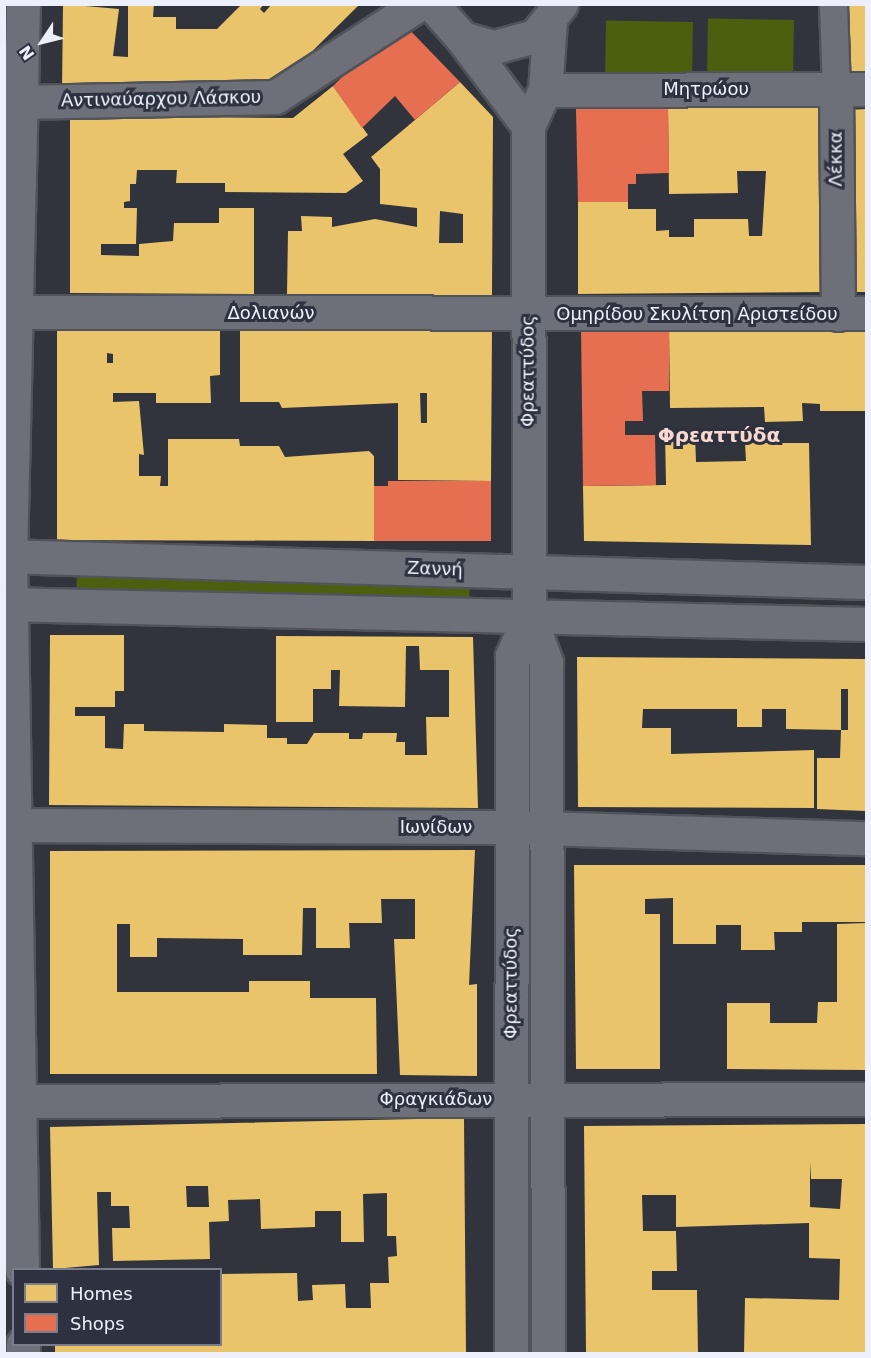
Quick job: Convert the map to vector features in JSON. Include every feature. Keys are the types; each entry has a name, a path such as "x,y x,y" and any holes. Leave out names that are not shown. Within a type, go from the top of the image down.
{"street":[{"path":"22,4 7,556 12,1101 22,1268"},
{"name":"Αντιναύαρχου Λάσκου","path":"21,102 275,97 419,4"},
{"path":"432,4 462,38 528,126"},
{"name":"Λέκκα","path":"833,4 851,89 852,314"},
{"path":"462,38 494,47 515,44 555,13"},
{"name":"Φρεαττύδος","path":"548,1353 550,1097 546,662 529,616 528,126 545,90 555,13"},
{"name":"Μητρώου","path":"545,90 851,89"},
{"name":"Δολιανών","path":"14,312 528,315"},
{"name":"Ομηρίδου Σκυλίτση Αριστείδου","path":"528,315 852,314"},
{"name":"Ζαννή","path":"7,556 867,582"},
{"path":"8,604 867,624"},
{"name":"Φρεαττύδος","path":"511,1353 512,657 529,616"},
{"name":"Ιωνίδων","path":"9,825 511,827 548,830 867,838"},
{"name":"Φραγκιάδων","path":"12,1101 550,1097 867,1099"}],"green space":[{"path":"708,18 794,20 793,80 707,78"},
{"path":"606,20 693,22 692,81 605,79"},
{"path":"77,572 470,586 469,606 76,592"}],"building: Homes":[{"path":"63,4 119,9 113,56 128,57 128,4 154,4 153,17 176,17 176,29 217,29 242,4 264,4 260,9 264,13 272,4 360,4 271,92 62,90"},
{"path":"845,4 866,4 866,75 845,75"},
{"path":"460,82 493,117 492,296 287,295 288,231 302,231 301,216 332,217 332,227 375,219 417,227 417,208 380,204 380,169 371,157","holes":["440,211 463,214 463,243 439,243"]},
{"path":"333,86 368,135 343,154 363,181 346,193 225,192 225,183 176,183 177,170 137,170 136,184 130,184 130,201 124,202 124,208 137,208 136,244 101,244 101,255 139,256 139,244 173,241 174,223 219,223 219,208 254,208 254,294 70,293 70,116 293,118"},
{"path":"824,107 827,292 578,294 578,202 628,202 628,209 656,209 656,231 669,230 669,237 694,237 694,219 748,219 749,236 762,236 766,171 737,171 738,193 669,194 668,108"},
{"path":"866,109 866,292 852,292 847,110"},
{"path":"866,324 866,411 820,411 820,404 802,403 803,421 765,422 764,407 670,408 669,326"},
{"path":"57,327 220,327 220,375 210,376 211,403 156,403 156,393 113,393 113,402 139,401 144,455 139,454 139,476 161,476 160,486 168,486 168,439 239,439 240,446 279,446 285,457 369,451 374,456 374,541 57,540","holes":["107,353 113,354 113,363 107,363"]},
{"path":"240,327 492,328 491,481 398,480 398,403 282,408 279,402 240,402","holes":["420,393 427,393 427,423 421,423"]},
{"path":"665,434 695,434 696,462 746,461 745,443 809,443 811,545 584,541 583,486 666,485"},
{"path":"50,635 124,635 124,691 115,691 115,707 75,707 75,716 105,716 105,748 123,749 124,724 144,724 144,731 224,732 224,724 267,725 267,738 287,738 287,744 307,744 314,733 349,733 349,739 362,739 363,733 397,733 396,742 405,742 405,755 427,755 426,717 449,717 449,670 420,670 419,646 406,646 405,707 339,706 340,670 331,670 331,689 313,689 313,722 276,722 276,636 473,637 478,808 49,805"},
{"path":"577,657 866,659 866,811 817,809 817,758 840,758 841,730 786,729 786,709 762,709 762,727 737,727 737,709 643,709 642,728 671,728 671,754 814,750 814,808 578,807","holes":["841,689 848,689 848,730 841,730"]},
{"path":"475,850 469,985 477,984 477,1076 400,1075 394,939 415,939 415,899 381,899 382,923 349,923 350,948 316,948 316,908 303,908 302,955 243,955 243,939 157,938 157,957 130,957 130,924 117,924 117,992 249,992 249,981 310,981 310,998 376,998 377,1074 50,1074 50,851"},
{"path":"574,865 866,865 866,922 802,922 802,932 774,932 775,950 741,950 741,925 716,925 716,944 673,944 673,898 645,899 645,914 660,914 660,1069 576,1069"},
{"path":"866,923 866,1070 727,1069 727,1003 770,1003 770,1023 817,1023 818,1002 837,1002 837,924"},
{"path":"464,1118 466,1353 55,1353 55,1346 222,1346 222,1274 297,1273 298,1301 313,1300 312,1285 345,1284 346,1308 371,1308 370,1283 389,1283 388,1257 397,1256 396,1236 387,1236 387,1193 363,1194 364,1242 341,1242 341,1211 315,1211 315,1227 261,1229 260,1199 228,1200 229,1221 209,1222 210,1259 113,1261 112,1228 130,1228 129,1206 111,1206 111,1192 97,1192 99,1265 53,1268 50,1127","holes":["186,1186 208,1186 209,1207 187,1207"]},
{"path":"866,1124 866,1353 744,1353 745,1298 839,1300 840,1259 809,1258 809,1223 676,1227 676,1195 642,1195 643,1231 676,1231 677,1271 652,1271 652,1290 697,1290 698,1353 586,1353 584,1126","holes":["810,1162 811,1179 842,1179 840,1209 810,1207"]}],"building: Shops":[{"path":"400,20 460,82 415,120 395,96 362,128 333,86"},
{"path":"668,108 669,173 636,174 636,184 628,184 628,202 578,202 576,109"},
{"path":"581,326 669,326 669,391 642,391 643,421 625,421 625,435 655,435 656,485 583,486"},
{"path":"388,481 491,481 491,541 374,541 374,486 388,486"}],"district":[{"name":"Φρεαττύδα","path":"719,435"}]}
